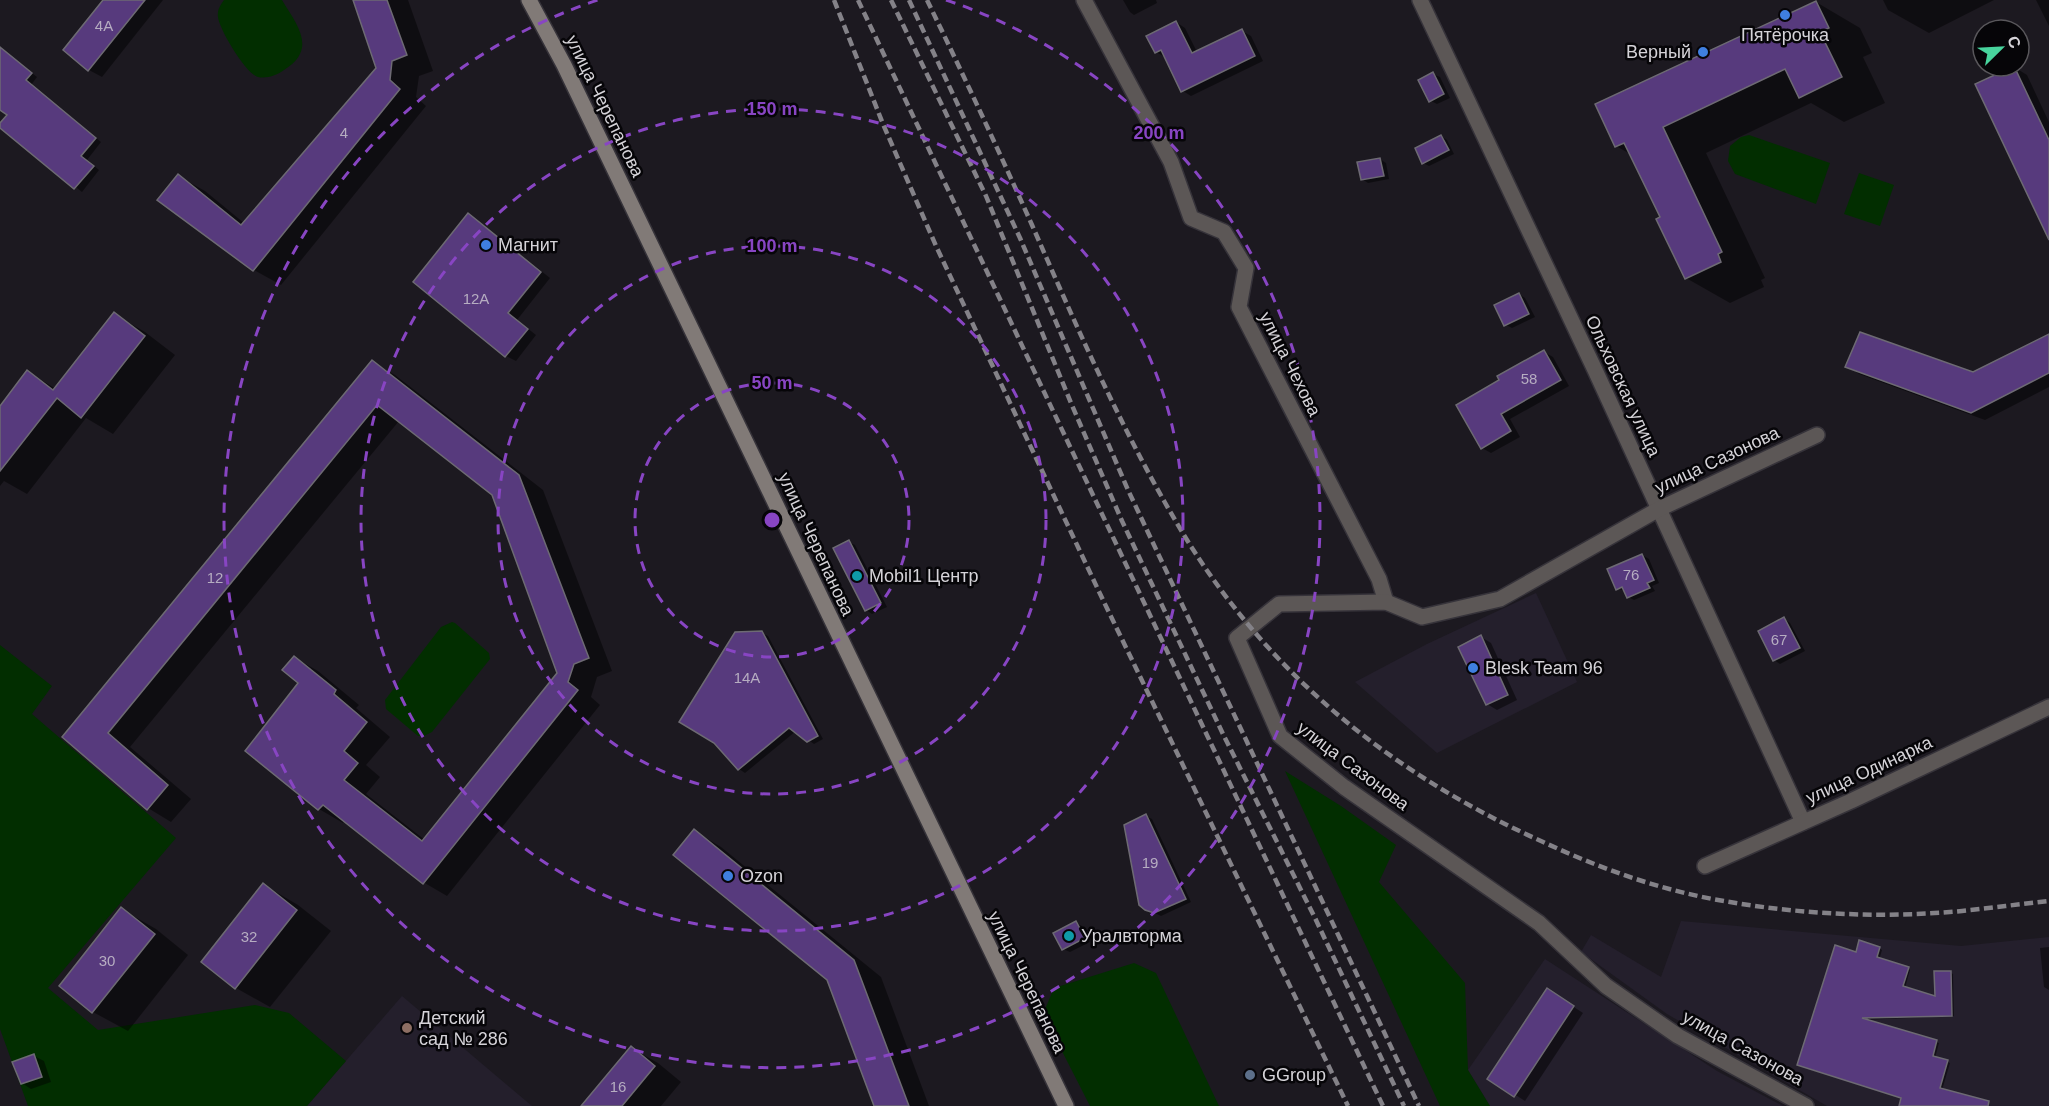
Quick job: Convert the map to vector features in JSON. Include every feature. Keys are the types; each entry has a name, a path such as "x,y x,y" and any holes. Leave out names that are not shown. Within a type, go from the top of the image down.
{"main road":[{"name":"улица Черепанова","path":"529,0 567,72 1066,1106"}],"street":[{"name":"улица Чехова","path":"1084,0 1171,162 1191,218 1224,232 1246,268 1239,307 1379,579 1386,602"},
{"name":"Ольховская улица","path":"1420,0 1595,370 1803,822"},
{"name":"улица Сазонова","path":"1806,1106 1678,1036 1606,986 1539,923 1344,787 1280,735 1237,638 1279,604 1386,602 1422,617 1500,599 1659,509 1817,435"},
{"name":"улица Одинарка","path":"1705,866 2049,707"}],"shaded area":[{"path":"1536,593 1577,682 1437,753 1355,682 1427,644"},
{"path":"1681,921 1961,946 2049,937 2049,1106 1827,1106 1667,1014 1581,952 1591,935 1661,977"},
{"path":"1545,959 1717,1071 1783,1106 1490,1106 1468,1070"},
{"name":"Детский сад № 286","path":"402,996 532,1106 307,1106"}],"green space":[{"path":"224,0 282,0 301,36 300,54 294,62 272,76 258,77 253,74 234,50 223,31 218,13"},
{"path":"1749,135 1830,163 1816,204 1735,174 1728,161 1730,146 1741,137"},
{"path":"1859,173 1894,185 1880,226 1844,214"},
{"path":"452,622 489,653 490,659 432,732 418,736 386,709 385,700 441,627"},
{"path":"0,645 52,686 32,714 176,838 48,988 98,1030 255,1005 289,1013 346,1061 307,1106 28,1106 0,1029"},
{"path":"1285,771 1341,806 1396,845 1379,882 1465,983 1468,1070 1490,1106 1440,1106"},
{"path":"1134,963 1156,973 1219,1106 1090,1106 1043,1014 1054,988"}],"building":[{"path":"103,0 145,0 88,71 63,50"},
{"path":"353,0 387,0 407,55 392,61 390,80 400,89 253,271 157,200 178,174 241,225 376,68"},
{"path":"1816,1 1829,28 1820,32 1842,77 1799,98 1785,69 1663,127 1722,252 1718,254 1721,262 1685,279 1656,219 1660,217 1624,143 1615,147 1595,104"},
{"path":"1176,21 1192,53 1242,29 1255,56 1181,92 1161,50 1155,53 1146,36"},
{"path":"0,47 32,73 26,80 96,138 81,156 94,166 74,189 0,128 0,123 7,115 0,110"},
{"path":"1433,72 1444,94 1429,102 1418,80"},
{"path":"1988,78 2020,78 2049,140 2049,240 1975,84"},
{"path":"1441,135 1449,150 1422,164 1415,148"},
{"path":"1380,158 1384,176 1361,180 1357,162"},
{"path":"468,213 541,272 508,313 528,329 505,357 413,282"},
{"path":"1519,293 1529,314 1504,326 1494,305"},
{"path":"114,312 145,336 81,418 57,398 0,471 0,406 27,370 53,390"},
{"path":"1860,332 1973,372 2049,334 2049,373 1971,413 1845,367"},
{"path":"1544,350 1561,380 1501,414 1511,431 1481,449 1456,405 1499,380 1497,376"},
{"path":"372,360 519,475 589,658 574,664 568,682 578,690 423,884 323,805 318,810 245,751 298,683 282,670 294,656 336,690 334,694 367,722 344,751 358,763 344,780 422,841 557,673 492,495 377,405 108,733 168,785 147,810 62,737"},
{"name":"Mobil1 Центр","path":"849,540 881,603 865,611 833,548"},
{"path":"1642,554 1654,580 1647,583 1650,588 1627,598 1622,587 1616,590 1607,569"},
{"path":"1784,617 1800,648 1773,661 1758,631"},
{"path":"762,631 818,736 807,742 789,728 738,770 714,743 679,722 735,632"},
{"path":"1481,635 1508,695 1486,705 1458,647"},
{"path":"1146,814 1186,899 1154,913 1139,905 1124,825"},
{"path":"694,829 854,960 909,1106 874,1106 827,980 673,855"},
{"path":"263,883 297,910 235,989 201,962"},
{"path":"121,907 155,934 92,1013 59,986"},
{"name":"Уралвторма","path":"1076,921 1085,938 1062,950 1053,933"},
{"path":"1859,940 1880,947 1877,957 1909,967 1903,986 1935,996 1934,971 1951,971 1952,1016 1862,1018 1937,1040 1933,1056 1948,1060 1940,1088 1989,1101 1988,1106 1899,1106 1901,1098 1797,1065 1835,945 1856,952"},
{"path":"1547,988 1574,1006 1514,1097 1487,1079"},
{"path":"631,1046 655,1066 622,1106 581,1106"},
{"path":"34,1054 42,1077 21,1084 12,1062"}],"railway":[{"path":"834,0 883,124 936,246 1103,600 1348,1106"},
{"path":"858,0 1383,1106"},
{"path":"891,0 986,196 1122,521 1404,1106"},
{"path":"909,0 1020,238 1128,490 1419,1106"},
{"path":"927,0 1104,385 1165,502 1187,540 1221,590 1258,636 1341,718 1436,786 1487,815 1587,861 1657,886 1706,898 1759,906 1846,914 1933,913 2049,901"}],"place":[{"name":"Пятёрочка","path":"1785,15"},
{"name":"Верный","path":"1703,52"},
{"name":"Магнит","path":"486,245"},
{"name":"Mobil1 Центр","path":"857,576"},
{"name":"Blesk Team 96","path":"1473,668"},
{"name":"Ozon","path":"728,876"},
{"name":"Уралвторма","path":"1069,936"},
{"name":"Детский сад № 286","path":"407,1028"},
{"name":"GGroup","path":"1250,1075"}]}
